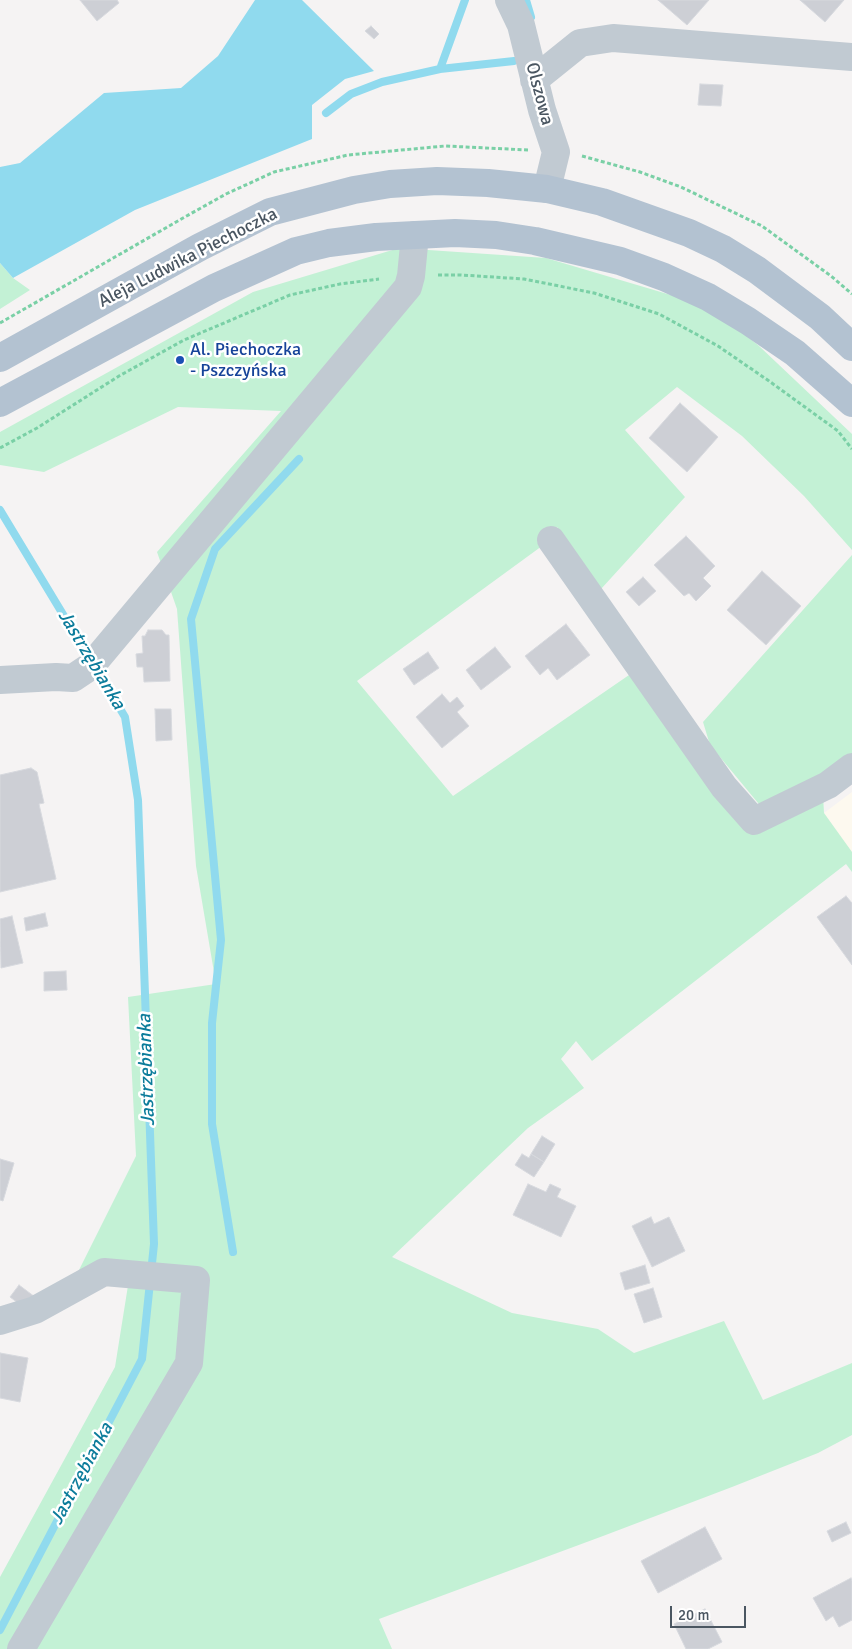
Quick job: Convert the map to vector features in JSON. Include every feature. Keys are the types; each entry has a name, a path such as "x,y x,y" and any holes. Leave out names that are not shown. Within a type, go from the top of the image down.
{"main road":[{"name":"Aleja Ludwika Piechoczka","path":"0,358 200,247 270,212 354,190 390,184 437,181 488,182 547,189 602,202 689,233 757,270 820,317 852,347"},
{"path":"0,403 214,288 296,251 329,243 415,235 471,234 496,235 535,241 620,261 664,277 708,297 748,321 795,353 852,403"}],"street":[{"name":"Olszowa","path":"509,0 521,24 542,110 556,152 547,189"},
{"path":"534,80 580,43 613,38 852,58"},
{"path":"0,680 73,678 85,670 408,287 411,276 415,235"},
{"path":"551,540 724,787 754,821 828,785 852,767"},
{"path":"0,1321 35,1310 104,1272 196,1280 189,1362 21,1649"}],"path":[{"path":"0,448 37,428 119,376 184,340 290,295 340,284 411,276 461,275 524,279 594,293 659,314 718,346 769,381 838,431 852,449"}],"shaded area":[{"path":"852,792 852,854 824,813"}],"green space":[{"path":"399,248 546,258 708,306 758,345 852,434 852,550 804,496 742,436 677,387 625,430 685,497 601,589 557,527 542,546 357,681 453,796 632,673 754,830 823,795 824,813 852,852 852,872 846,864 592,1061 576,1041 561,1059 584,1088 528,1128 392,1257 512,1313 598,1329 634,1353 724,1321 763,1400 852,1363 852,1435 818,1453 732,1487 379,1619 392,1649 0,1649 0,1577 115,1367 130,1273 76,1276 136,1156 128,997 216,984 196,866 177,609 157,552 281,411 178,407 44,472 0,465 0,432 253,292"},
{"path":"0,263 13,278 30,290 0,309"},
{"path":"852,555 852,756 763,809 710,745 703,722"}],"water":[{"path":"255,0 302,0 374,71 345,79 312,105 312,139 135,210 13,278 0,263 0,167 20,163 104,93 181,88 218,56"}],"building":[{"path":"80,0 117,0 119,3 97,21"},
{"path":"658,0 709,0 687,25"},
{"path":"800,0 844,0 825,22"},
{"path":"371,26 379,34 374,39 365,31"},
{"path":"700,84 723,85 721,106 698,105"},
{"path":"680,403 718,437 687,472 649,438"},
{"path":"686,536 715,566 703,578 711,586 696,601 689,593 684,596 654,565"},
{"path":"762,571 801,606 766,645 727,610"},
{"path":"643,577 656,591 639,606 626,592"},
{"path":"566,624 590,655 557,680 548,668 540,675 525,656"},
{"path":"148,630 162,630 166,635 169,635 170,681 144,682 143,667 137,667 136,654 143,653 142,636 145,636"},
{"path":"495,647 511,667 481,690 466,670"},
{"path":"428,652 439,668 414,685 403,669"},
{"path":"442,694 450,703 457,697 464,706 457,712 469,726 442,748 416,717"},
{"path":"155,709 171,709 172,740 156,741"},
{"path":"31,768 37,772 44,803 39,804 56,879 0,892 0,775"},
{"path":"846,896 852,903 852,965 817,917"},
{"path":"45,913 48,926 26,931 24,918"},
{"path":"12,916 23,963 1,968 0,919"},
{"path":"66,971 67,990 44,991 44,972"},
{"path":"542,1136 555,1144 544,1162 531,1154"},
{"path":"522,1154 529,1158 531,1154 544,1162 534,1177 515,1165"},
{"path":"0,1159 14,1163 3,1201 0,1200"},
{"path":"528,1184 546,1192 550,1184 561,1189 557,1197 576,1206 561,1237 513,1215"},
{"path":"651,1217 654,1224 669,1217 685,1251 652,1267 632,1226"},
{"path":"645,1265 650,1283 625,1290 620,1273"},
{"path":"19,1285 35,1297 26,1309 10,1297"},
{"path":"653,1288 662,1317 644,1323 634,1294"},
{"path":"0,1353 28,1358 20,1402 0,1398"},
{"path":"846,1522 851,1533 832,1542 827,1531"},
{"path":"705,1527 722,1559 658,1593 641,1561"},
{"path":"851,1578 852,1620 839,1627 833,1616 826,1621 813,1598"},
{"path":"705,1609 722,1642 708,1649 686,1649 674,1624"}],"waterway":[{"path":"440,69 465,0"},
{"path":"526,0 531,17"},
{"path":"326,113 351,94 382,82 440,69 514,61"},
{"path":"233,1252 212,1124 212,1023 221,940 191,619 215,549 299,459"},
{"name":"Jastrzębianka","path":"0,510 125,717 138,800 154,1244 142,1359 0,1630"}],"place":[{"name":"Al. Piechoczka - Pszczyńska","path":"180,360"}]}
